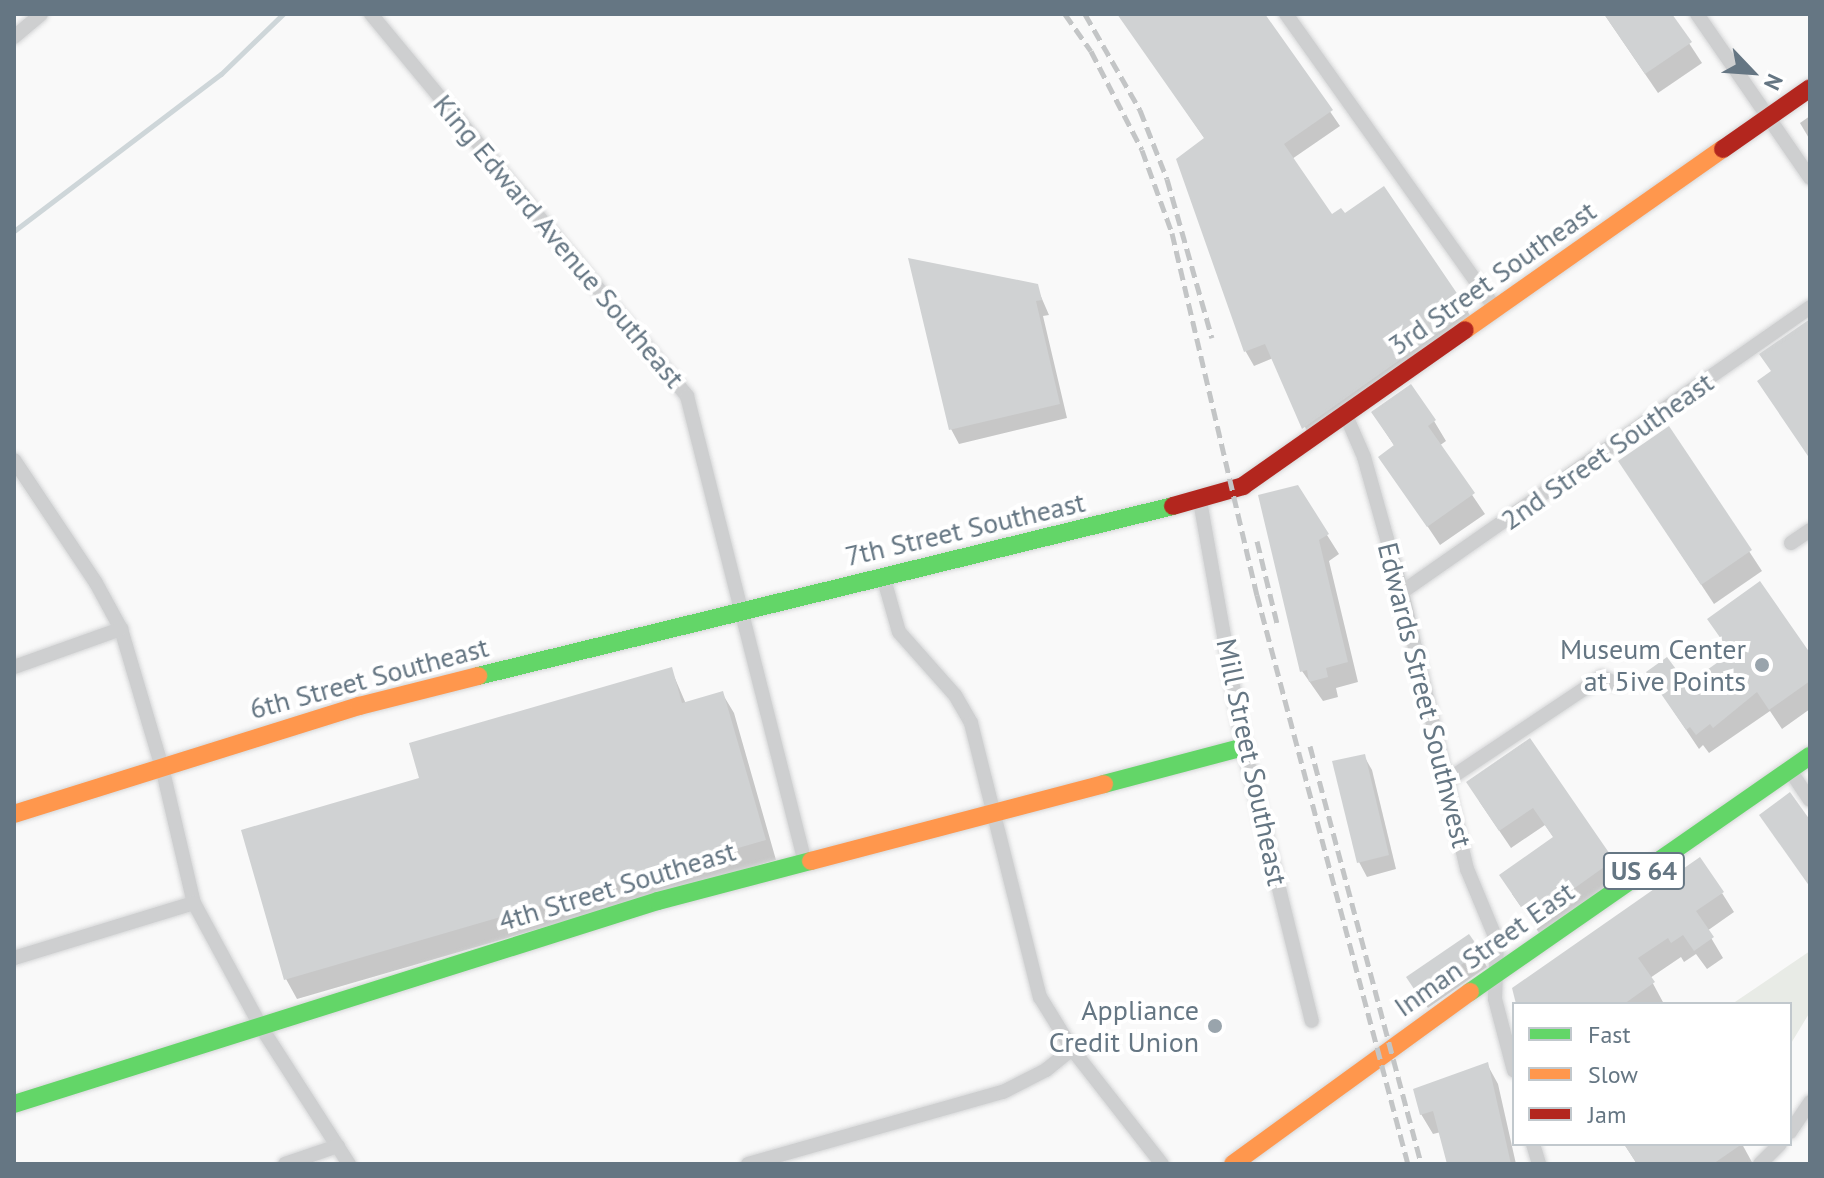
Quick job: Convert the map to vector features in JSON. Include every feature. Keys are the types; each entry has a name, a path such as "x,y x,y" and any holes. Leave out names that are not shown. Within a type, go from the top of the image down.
{"street":[{"name":"King Edward Avenue Southeast","path":"371,14 687,396 804,859"},
{"path":"1286,14 1496,309"},
{"path":"1697,14 1810,178"},
{"path":"14,37 32,17"},
{"name":"3rd Street Southeast","path":"1200,501 1243,486 1347,418 1810,88"},
{"name":"2nd Street Southeast","path":"1402,592 1810,307"},
{"name":"Edwards Street Southwest","path":"1347,418 1364,457 1402,592 1467,869 1497,941 1499,972 1495,999 1512,1063"},
{"path":"14,460 96,583 121,629 162,767 194,903 261,1027 349,1164"},
{"name":"7th Street Southeast","path":"743,609 1200,501"},
{"name":"Mill Street Southeast","path":"1200,501 1244,747 1312,1021"},
{"path":"1791,543 1810,530"},
{"path":"883,576 899,632 955,695 971,723 990,810 1040,997 1072,1049 1162,1164"},
{"name":"6th Street Southeast","path":"14,814 359,706 743,609"},
{"path":"14,667 121,629"},
{"path":"1446,781 1602,677 1617,684"},
{"name":"4th Street Southeast","path":"14,1104 804,859 1244,747"},
{"name":"Inman Street East","path":"1233,1164 1499,972 1810,756"},
{"path":"1789,769 1810,800"},
{"path":"14,958 194,903"},
{"path":"748,1164 1003,1092 1046,1070 1072,1049"},
{"path":"1792,1129 1810,1102"},
{"path":"285,1164 338,1146"},
{"path":"1760,1164 1778,1146"}],"shaded area":[{"path":"1810,951 1810,1012 1792,1042 1792,1002 1735,1002"}],"building":[{"path":"1117,14 1265,14 1333,110 1284,144 1301,169 1332,214 1341,208 1345,213 1384,186 1469,311 1302,429 1265,344 1244,352 1176,159 1204,138"},
{"path":"1604,14 1672,14 1692,42 1645,74"},
{"path":"908,258 1038,284 1042,300 1036,301 1060,404 949,430"},
{"path":"1810,319 1810,459 1757,381 1771,371 1759,354"},
{"path":"1411,384 1436,420 1428,426 1475,493 1427,527 1378,457 1394,445 1371,412"},
{"path":"1669,426 1752,550 1701,585 1618,461"},
{"path":"1298,485 1329,534 1319,540 1348,662 1326,668 1328,677 1309,682 1307,670 1300,672 1258,495"},
{"name":"Museum Center at 5ive Points","path":"1760,581 1810,653 1810,681 1769,710 1757,692 1713,728 1710,724 1696,735 1690,727 1686,730 1646,672 1667,657 1687,684 1731,653 1707,619"},
{"path":"672,667 682,703 723,691 766,840 284,980 241,830 419,778 409,743"},
{"path":"1530,738 1614,860 1530,920 1499,875 1553,837 1533,808 1499,831 1466,782"},
{"path":"1365,754 1389,855 1357,863 1332,761"},
{"path":"1790,792 1810,820 1810,887 1759,815"},
{"path":"1700,857 1724,892 1696,911 1714,937 1694,951 1683,935 1671,943 1668,938 1638,958 1655,982 1627,1002 1516,1002 1512,988"},
{"path":"1469,934 1481,951 1418,995 1406,977"},
{"path":"1488,1062 1511,1164 1447,1164 1433,1111 1420,1115 1413,1089"},
{"path":"1625,1146 1739,1146 1713,1164 1637,1164"}],"waterway":[{"path":"14,231 221,74 283,14"}],"railway":[{"path":"1065,14 1091,51 1142,150 1172,233 1257,595 1408,1164"},
{"path":"1085,14 1140,110 1167,179 1212,338"},
{"path":"1257,541 1277,623"},
{"path":"1310,746 1421,1164"}],"traffic: fast":[{"path":"478,676 1173,506"},
{"path":"1104,784 1244,747"},
{"path":"1470,992 1810,756"},
{"path":"14,1104 658,901 811,861"}],"traffic: slow":[{"path":"1465,330 1723,149"},
{"path":"14,814 359,706 478,676"},
{"path":"811,861 1104,784"},
{"path":"1233,1164 1470,992"}],"traffic: jam":[{"path":"1723,149 1810,88"},
{"path":"1173,506 1243,486 1465,330"}],"place":[{"name":"Museum Center at 5ive Points","path":"1762,665"},
{"name":"Appliance Credit Union","path":"1215,1026"}]}
